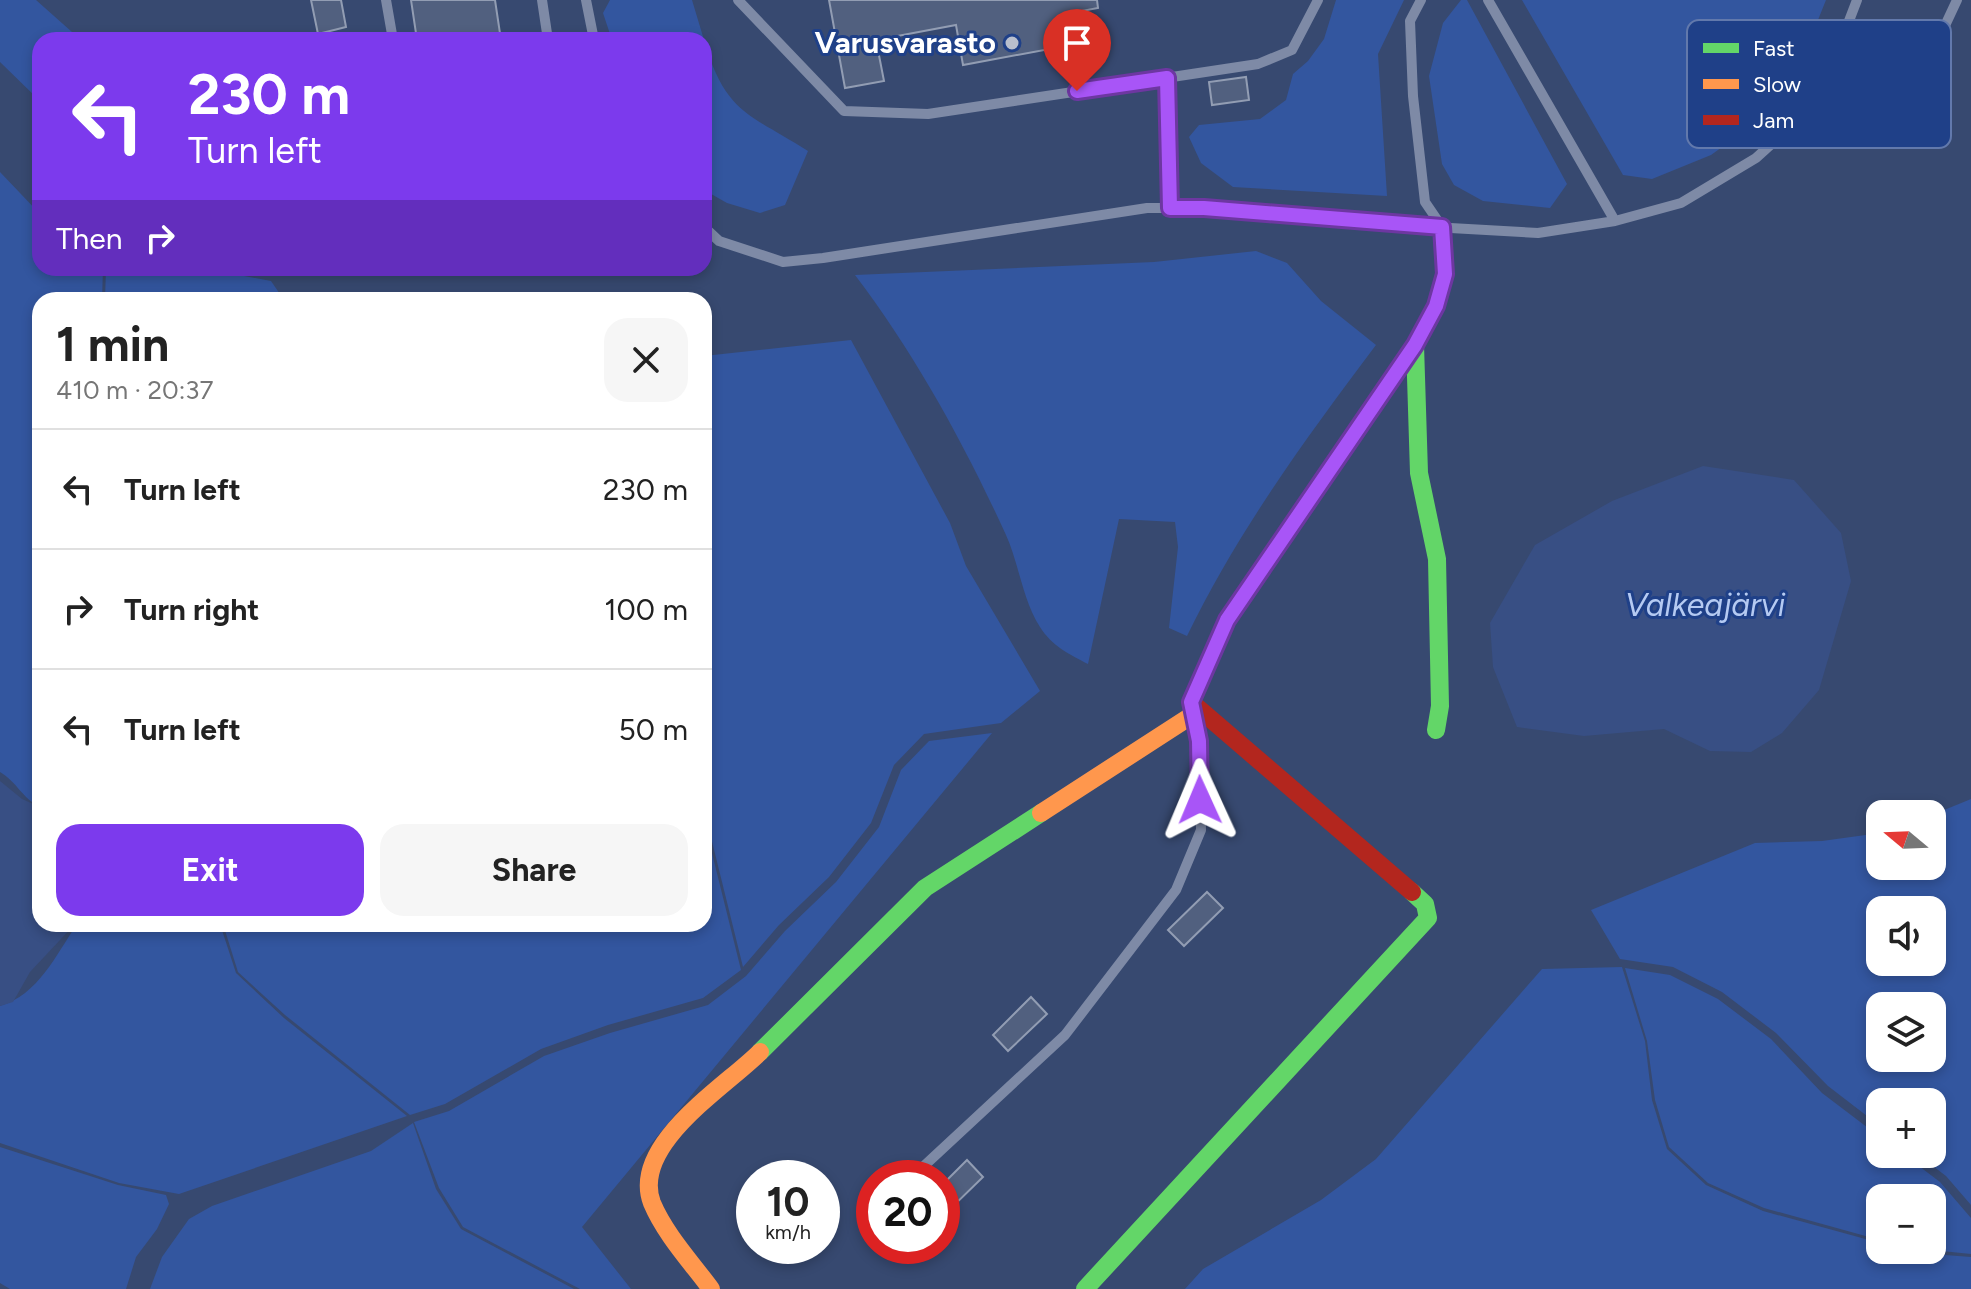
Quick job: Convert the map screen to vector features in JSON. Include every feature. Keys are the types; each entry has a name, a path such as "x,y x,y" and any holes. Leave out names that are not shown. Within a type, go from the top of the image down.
{"street":[{"path":"1415,345 1419,473 1437,559 1440,706 1436,730"},
{"path":"711,1289 668,1230 651,1200 649,1184 653,1163 677,1125 752,1060 925,888 1192,708 1418,897 1425,904 1428,918 1085,1289"}],"lane":[{"path":"386,0 392,32"},
{"path":"542,0 547,32"},
{"path":"586,0 592,32"},
{"path":"738,0 844,111 928,114 1258,64 1292,50 1318,0"},
{"path":"930,1160 1065,1035 1176,890 1201,830 1199,741 1192,708 1227,620 1415,345 1436,306 1445,274 1442,227 1425,202 1413,96 1410,21 1421,0"},
{"path":"1488,0 1615,221"},
{"path":"1849,20 1857,0"},
{"path":"1948,20 1957,0"},
{"path":"1167,78 1170,208"},
{"path":"712,234 719,241 783,262 1147,208 1204,208 1538,233 1615,221 1681,203 1756,158 1767,148"}],"shaded area":[{"path":"0,0 36,0 72,32 32,32 32,93 0,62"},
{"path":"610,0 692,0 702,32 609,32 603,13"},
{"path":"1336,0 1404,0 1378,54 1387,196 1233,187 1201,163 1189,137 1199,125 1260,119 1286,100 1293,74 1308,61 1324,39"},
{"path":"1461,0 1467,0 1567,184 1550,208 1483,201 1454,185 1442,164 1429,76 1443,23"},
{"path":"1522,0 1826,0 1818,20 1687,20 1687,148 1721,148 1652,179 1623,175"},
{"path":"712,65 721,84 742,109 808,151 785,205 760,213 727,203 712,195"},
{"path":"0,172 32,206 32,276 103,276 102,292 32,292 32,801 0,772"},
{"path":"1256,251 1287,263 1321,301 1376,345 1251,522 1187,636 1169,628 1178,547 1175,522 1119,519 1088,664 1055,644 1034,617 1006,535 974,468 918,368 855,275 1154,262"},
{"path":"106,276 244,276 271,281 279,292 105,292"},
{"path":"851,340 950,523 966,566 1040,691 1001,723 924,734 894,765 871,823 829,877 779,925 743,967 712,841 712,355"},
{"path":"992,733 582,1227 631,1289 580,1289 463,1227 439,1188 414,1122 449,1111 544,1056 708,1005 746,976 785,931 836,882 879,827 901,770 929,741"},
{"path":"1971,799 1971,1205 1935,1168 1946,1168 1946,1088 1866,1088 1866,1115 1828,1086 1776,1033 1722,992 1673,967 1620,959 1591,910 1755,843 1822,841 1866,835 1866,880 1946,880 1946,809"},
{"path":"712,853 741,970 703,998 608,1025 541,1049 445,1104 410,1115 285,1015 238,972 226,932 712,932"},
{"path":"72,932 223,932 236,973 284,1018 407,1116 179,1194 119,1183 0,1143 0,1006 25,993 53,961"},
{"path":"1622,967 1645,1041 1652,1100 1667,1149 1706,1185 1763,1211 1866,1239 1866,1264 1946,1264 1946,1255 1971,1257 1971,1289 1185,1289 1203,1269 1321,1200 1376,1159 1542,969"},
{"path":"1625,968 1670,975 1718,999 1771,1039 1822,1093 1866,1126 1866,1168 1922,1168 1942,1184 1866,1184 1866,1236 1764,1208 1708,1183 1669,1147 1655,1100 1647,1041"},
{"path":"413,1123 436,1189 461,1229 574,1289 150,1289 162,1257 189,1219 212,1206 371,1151"},
{"path":"0,1147 118,1185 166,1195 169,1204 157,1229 136,1257 126,1289 10,1289 0,1283"},
{"path":"1946,1189 1971,1218 1971,1254 1946,1251"}],"water":[{"name":"Valkeajärvi","path":"1703,466 1794,480 1841,533 1851,581 1819,690 1782,733 1751,752 1710,751 1664,729 1584,736 1517,727 1493,667 1490,623 1535,545 1612,501"},
{"path":"0,781 32,803 32,932 68,932 30,972 13,1002 0,1006"}],"building":[{"path":"311,0 341,0 346,27 318,32"},
{"path":"411,0 495,0 500,32 416,32"},
{"name":"Varusvarasto","path":"829,0 1097,0 1098,8 1060,15 1066,46 963,65 956,25 876,40 884,81 845,88"},
{"path":"1246,77 1249,100 1212,105 1209,82"},
{"path":"1207,892 1223,908 1184,946 1168,930"},
{"path":"1031,997 1047,1014 1008,1051 993,1035"},
{"path":"967,1160 983,1177 960,1199 960,1167"}],"traffic: fast":[{"path":"1415,345 1419,473 1437,559 1440,706 1436,730"},
{"path":"760,1052 925,888 1041,813"},
{"path":"1085,1289 1428,918 1425,904 1412,892"}],"traffic: slow":[{"path":"1041,813 1194,714"},
{"path":"711,1289 664,1226 652,1203 649,1181 655,1160 667,1139 705,1100 760,1052"}],"traffic: jam":[{"path":"1191,702 1412,892"}],"place":[{"name":"Varusvarasto","path":"1012,43"}],"route":[{"path":"1077,91 1167,78 1170,208 1442,227 1445,274 1436,306 1415,345 1227,620 1191,702 1199,741 1200,800"}]}
